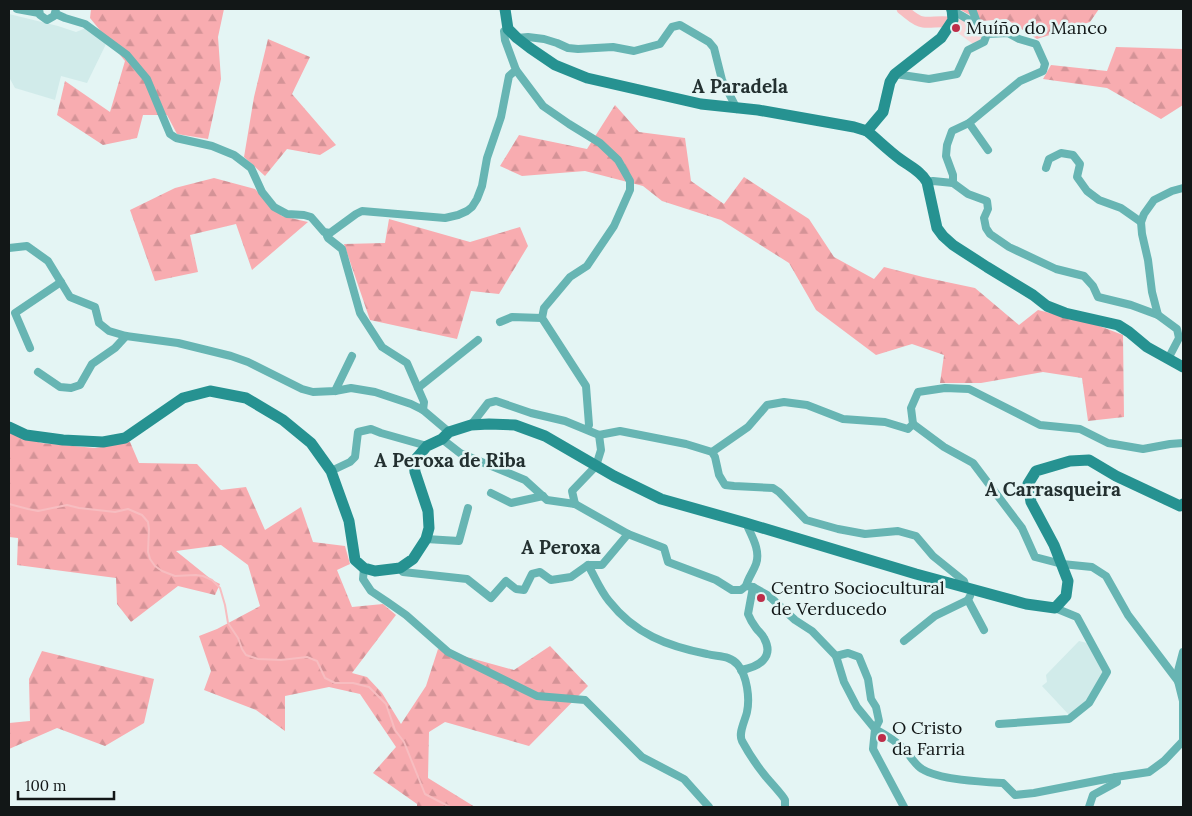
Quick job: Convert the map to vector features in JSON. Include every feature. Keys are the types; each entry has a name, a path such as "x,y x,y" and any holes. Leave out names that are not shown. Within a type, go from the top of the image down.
{"street":[{"path":"17,9 39,11 42,17 47,20 52,18 56,11 65,18 85,24 127,55 147,79 170,134 176,138 212,146 234,155 251,168 262,192 274,207 287,214 311,217 320,229 328,234 328,238 342,249 360,312 382,347 407,363 424,402 423,410"},
{"path":"505,9 508,29 517,38 555,65 587,78 701,104 796,116 867,131 924,177 927,182 937,228 953,245 1048,306 1064,313 1118,325 1130,332 1147,347 1183,367"},
{"path":"951,9 978,25 987,34 1008,33 1019,39 1036,44 1045,64 1043,71 1020,81 969,123 952,132 947,145 946,156 953,175 953,183"},
{"path":"867,131 883,112 890,82 895,74 941,38 953,20 951,9"},
{"path":"972,9 978,25"},
{"path":"517,38 528,36 544,39 568,48 612,47 634,51 660,44 672,27 680,25 709,42 714,48 722,80 737,109"},
{"path":"508,29 504,31 505,40 516,70 543,106 600,142 618,160 630,181 630,190 614,226 587,266 570,277 544,308 542,318 586,386 587,429"},
{"path":"895,74 929,79 957,74 968,50 984,42 987,34"},
{"path":"328,234 362,211 445,218 458,216 472,207 482,186 487,158 510,76 516,70"},
{"path":"969,123 988,150"},
{"path":"1046,168 1049,159 1061,153 1073,155 1080,164 1077,177 1087,191 1099,200 1121,208 1141,222"},
{"path":"927,182 933,180 953,183 968,194 987,201 988,209 984,218 986,228 990,234 1009,247 1056,269 1084,276 1093,286 1098,297 1131,305 1158,315 1180,329 1179,338 1168,359"},
{"path":"1158,315 1152,292 1141,222 1154,200 1183,188"},
{"path":"9,248 27,246 48,260 70,297 95,307 99,323 110,331 126,336 178,343 232,356 302,389 313,392 351,388 375,392 412,404 423,410 460,453 525,480 547,500 575,504 628,534 664,548 668,562 716,580 732,590 740,590 750,586 769,596 795,620 812,631 836,656 844,682 857,707 875,729 890,736 921,769 941,776 1003,784 1015,795 1149,772 1164,761 1183,741 1183,701 1178,681 1178,671 1183,652"},
{"path":"30,348 15,313 61,282"},
{"path":"500,322 512,317 542,318"},
{"path":"38,372 60,386 71,388 80,385 92,364 115,348 126,336"},
{"path":"418,388 478,340"},
{"path":"335,391 352,356"},
{"path":"1178,681 1128,615 1106,576 1092,566 1062,564 1035,557 1022,528 973,463 944,447 913,424 911,408 918,392 945,388 969,389 1040,425 1080,429 1108,443 1143,449 1183,443"},
{"path":"9,427 26,435 63,440 103,442 125,438 183,398 210,391 246,398 283,420 311,443 331,471 348,521 355,560 364,568 375,571 400,568 413,559 426,539 428,511 415,472 414,461 427,446 472,425 515,425 546,436 614,476 661,499 916,574 969,592 1055,608 1077,617 1107,672 1089,703 1069,719 998,724"},
{"path":"472,425 488,403 496,401 531,413 565,421 599,435 620,431 686,444 712,452 715,457 718,475 726,485 773,488 806,520 865,534 898,531 916,536 933,556 964,581 984,630"},
{"path":"712,452 748,427 767,405 784,402 808,405 843,419 885,422 908,429 913,424"},
{"path":"331,471 350,462 355,457 358,432 371,429 427,446"},
{"path":"575,504 572,491 596,466 601,450 599,435"},
{"path":"1055,608 1066,596 1068,581 1054,545 1031,502 1028,484 1036,471 1070,461 1089,460 1116,476 1180,506 1183,504"},
{"path":"491,493 511,502 543,496"},
{"path":"426,539 459,541 468,508"},
{"path":"741,670 750,669 760,664 766,655 768,646 748,614 750,586 748,577 756,563 758,551 746,523"},
{"path":"400,568 403,572 467,579 491,598 506,581 516,589 524,590 532,574 540,572 551,580 571,578 588,565 602,565 628,534"},
{"path":"588,565 608,600 636,628 654,639 707,655 728,657 738,664 748,693 747,710 741,739 762,772 785,800 784,807"},
{"path":"364,568 363,580 371,592 406,616 448,652 537,696 585,700 642,757 684,778 709,807"},
{"path":"904,641 969,592"},
{"path":"836,656 848,653 858,657 868,680 871,699 876,707 879,721 875,729 873,749 904,807"},
{"path":"1089,807 1094,795 1117,782 1116,777"}],"shaded area":[{"path":"9,14 76,32 86,28 106,44 87,83 61,76 55,100 15,88 9,79"},
{"path":"961,17 980,30 983,34 982,39 973,44 958,33 959,26 955,24"},
{"path":"1079,641 1087,643 1105,671 1089,701 1071,717 1042,686 1047,682 1046,675"}],"green space":[{"path":"91,9 224,9 218,37 221,79 208,139 177,134 167,115 143,115 137,138 103,145 57,115 65,81 110,112 125,61 90,18"},
{"path":"959,9 1099,9 1090,22 1037,39 1006,19 981,21"},
{"path":"268,39 310,57 292,94 336,145 320,155 287,149 265,176 244,157 254,97"},
{"path":"1116,47 1183,49 1183,105 1161,119 1107,88 1043,79 1051,65 1107,71"},
{"path":"615,105 639,132 685,138 691,181 724,204 744,177 809,219 834,257 874,279 884,267 975,288 1019,325 1038,310 1094,324 1123,335 1124,417 1088,421 1082,378 1043,372 981,383 940,383 944,355 912,344 876,355 816,310 789,263 721,220 662,201 643,186 585,171 522,176 500,166 519,135 587,149"},
{"path":"214,178 255,189 282,216 308,222 252,270 236,224 190,235 198,272 155,281 130,210 175,188"},
{"path":"389,219 470,242 520,227 528,246 499,294 471,291 457,339 370,320 344,244 385,243"},
{"path":"9,430 41,443 95,448 130,442 139,463 197,464 221,490 246,487 265,530 301,507 313,542 345,546 350,564 337,570 352,607 383,604 396,615 352,673 367,677 382,693 401,724 426,686 438,649 514,670 550,646 588,686 529,746 445,722 429,732 428,778 475,807 417,807 417,804 373,773 396,747 360,694 329,687 285,696 285,731 256,710 204,690 211,671 199,636 217,629 260,606 248,565 221,545 176,551 212,580 220,584 215,595 178,586 131,622 117,604 116,578 17,565 18,538 9,537"},
{"path":"42,651 154,679 144,723 105,746 57,728 9,749 9,723 30,721 29,679"}],"waterway":[{"path":"902,9 914,19 920,21 948,22"},
{"path":"9,504 38,511 67,505 115,512 128,509 142,515 148,522 148,552 155,566 175,576 196,575 212,580 220,588 228,623 246,655 258,659 281,660 307,657 317,661 325,678 335,683 353,683 369,687 386,704 395,730 404,742 425,794 450,807"}],"place":[{"name":"Muíño do Manco","path":"956,28"},
{"name":"Centro Sociocultural de Verducedo","path":"761,598"},
{"name":"O Cristo da Farria","path":"882,738"}],"district":[{"name":"A Paradela","path":"740,86"},
{"name":"A Peroxa de Riba","path":"450,460"},
{"name":"A Carrasqueira","path":"1053,489"},
{"name":"A Peroxa","path":"561,547"}]}
